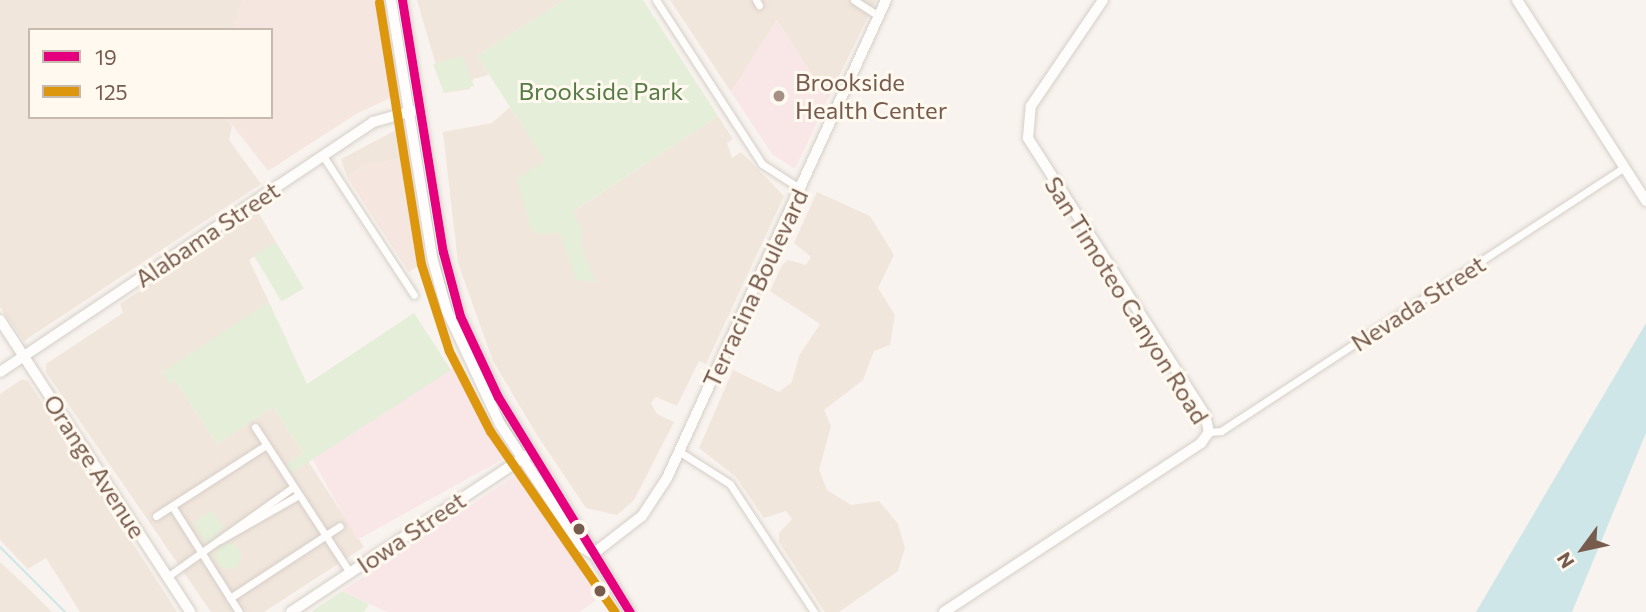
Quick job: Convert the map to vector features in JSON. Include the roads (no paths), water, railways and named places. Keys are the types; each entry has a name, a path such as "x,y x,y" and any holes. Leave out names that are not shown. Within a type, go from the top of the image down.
{"main road":[{"path":"391,0 443,252 465,344 581,547 593,554 630,612"},
{"path":"402,0 414,111"},
{"name":"Terracina Boulevard","path":"593,554 642,516 680,452 886,0"},
{"name":"San Timoteo Canyon Road","path":"944,612 1201,443 1209,432 1205,415 1028,138 1031,106 1104,0"},
{"path":"1517,0 1646,201"},
{"name":"Alabama Street","path":"0,372 377,120 414,111"},
{"name":"Orange Avenue","path":"0,320 190,612"},
{"name":"Iowa Street","path":"291,612 527,455"}],"street":[{"path":"854,0 879,16"},
{"path":"659,1 762,164 801,189"},
{"path":"323,156 414,295"},
{"name":"Nevada Street","path":"1209,432 1221,431 1625,167"},
{"path":"255,428 350,573"},
{"path":"156,516 266,445"},
{"path":"680,452 730,484 814,612"},
{"path":"220,540 226,530 293,487"},
{"path":"167,577 220,540 299,495"},
{"path":"172,506 239,612"},
{"path":"230,598 340,526"}],"water":[{"path":"1646,323 1646,433 1572,612 1476,612"}],"waterway":[{"path":"0,547 65,612"}],"place":[{"name":"Brookside Health Center","path":"779,96"}],"park label":[{"name":"Brookside Park","path":"601,91"}]}
